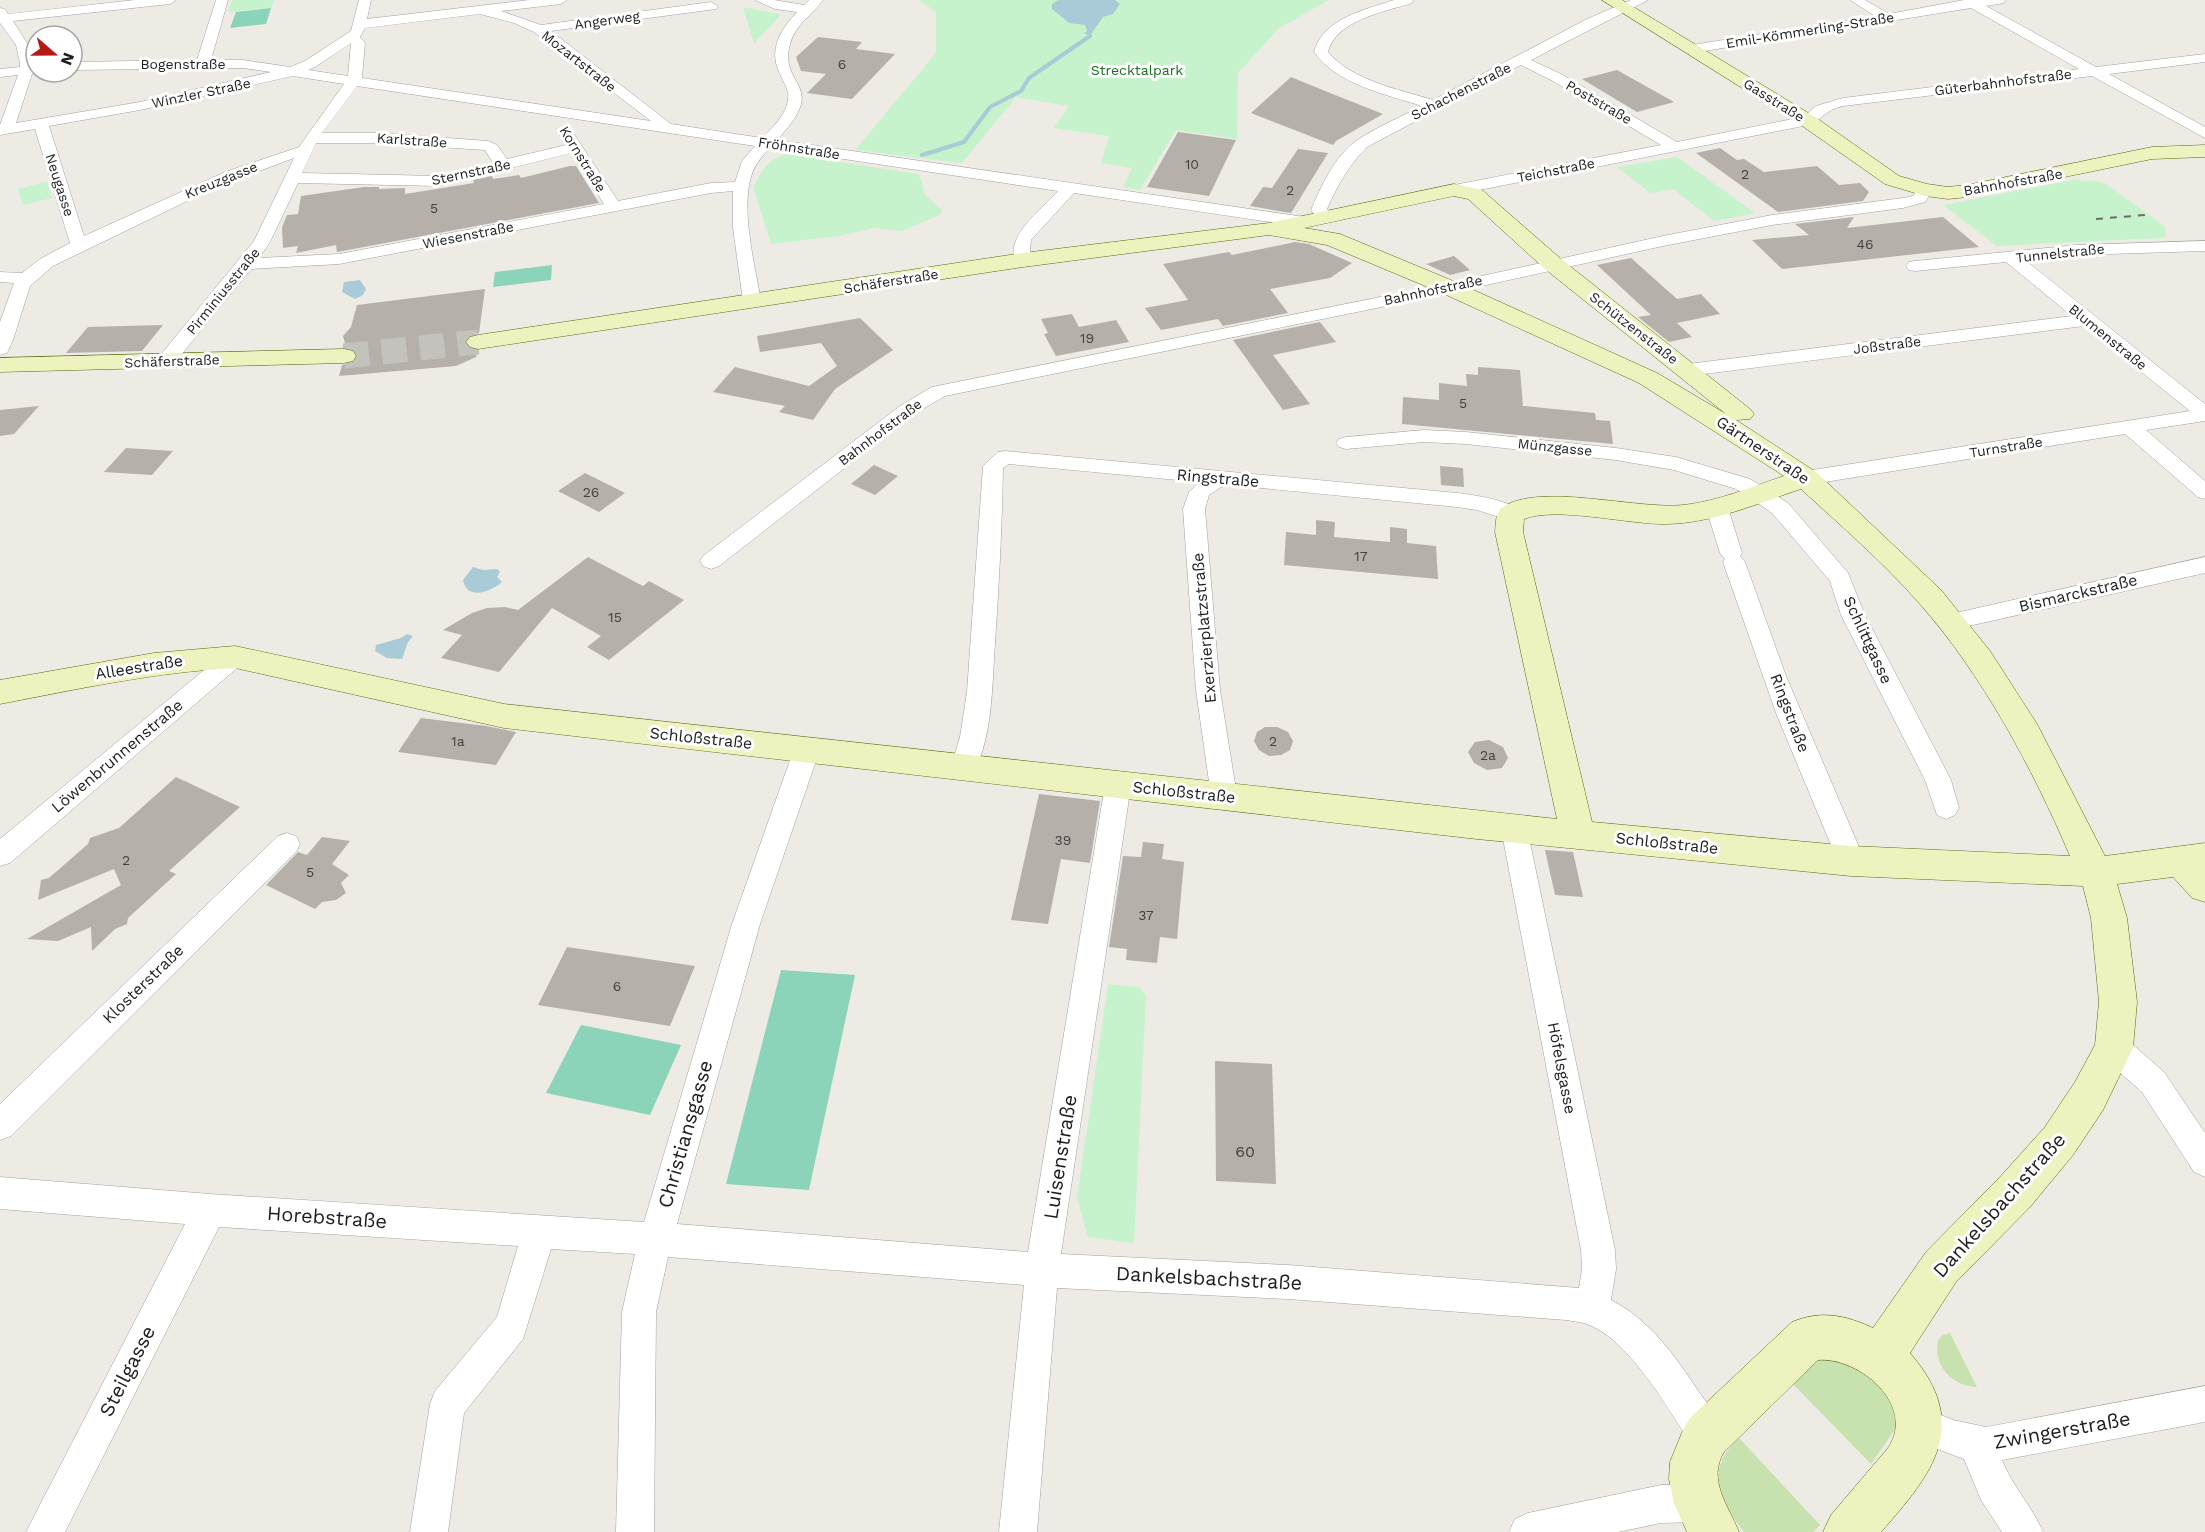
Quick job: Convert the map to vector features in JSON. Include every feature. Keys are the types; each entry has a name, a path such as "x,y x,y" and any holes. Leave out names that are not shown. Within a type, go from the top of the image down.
{"main road":[{"name":"Gasstraße","path":"1616,4 1808,121 1876,171 1904,185 1926,190"},
{"name":"Bahnhofstraße","path":"1926,190 1948,193 1967,191 2152,153 2205,151"},
{"name":"Teichstraße","path":"1324,218 1454,190"},
{"name":"Schützenstraße","path":"1454,190 1475,194 1553,264 1763,431 1806,478"},
{"name":"Schäferstraße","path":"478,342 1023,260 1269,229 1324,218"},
{"path":"1324,218 1327,234 1332,239"},
{"name":"Gärtnerstraße","path":"1269,229 1332,239 1450,288 1648,378 1731,428 1806,478 1905,570 1951,622 2004,696 2026,733 2095,872"},
{"name":"Schäferstraße","path":"0,365 344,356"},
{"path":"1578,834 1509,532 1511,514 1517,509 1529,507 1667,515 1717,508 1806,478"},
{"name":"Alleestraße","path":"0,692 182,660 235,657 279,666"},
{"name":"Schloßstraße","path":"279,666 504,716 807,749 968,753 1118,784 1514,828 1851,861 2095,872 2193,859"},
{"path":"2193,859 2205,887"},
{"name":"Dankelsbachstraße","path":"1880,1358 1941,1267 2015,1192 2059,1141 2089,1096 2114,1048 2118,1002 2116,972 2109,918 2103,892 2095,872"},
{"path":"1706,1517 1693,1479 1694,1462 1707,1435 1808,1338 1821,1335 1865,1348 1896,1372 1908,1390 1921,1425 1913,1453 1848,1532"}],"street":[{"path":"24,48 1,17 75,5 170,0"},
{"path":"203,63 222,0"},
{"name":"Winzler Straße","path":"3,130 195,95 294,71 353,37 361,24 365,0"},
{"path":"361,24 561,0"},
{"path":"761,0 780,6 812,5"},
{"path":"1407,0 1332,30 1322,42 1321,52 1334,67 1349,75 1433,105"},
{"name":"Schachenstraße","path":"1324,218 1319,210 1323,200 1356,149 1433,105 1521,60 1616,4 1642,0"},
{"path":"1856,0 1886,17"},
{"name":"Emil-Kömmerling-Straße","path":"1692,50 1969,2 1999,0"},
{"path":"1969,2 2205,133"},
{"name":"Wiesenstraße","path":"246,264 339,259 689,193 740,186 742,175 749,162 785,121 795,104 794,87 784,71 780,50 791,27 812,5"},
{"name":"Angerweg","path":"538,29 711,6"},
{"name":"Mozartstraße","path":"482,10 519,20 538,29 652,118 669,128"},
{"path":"308,144 356,74 358,43 353,37"},
{"name":"Güterbahnhofstraße","path":"1808,121 1822,107 1849,101 2205,58"},
{"name":"Poststraße","path":"1521,60 1556,77 1675,147"},
{"name":"Bogenstraße","path":"84,66 243,64 294,71"},
{"path":"0,73 24,70"},
{"name":"Fröhnstraße","path":"294,71 553,112 1070,188 1324,218"},
{"path":"3,130 25,84"},
{"name":"Kornstraße","path":"553,112 614,207"},
{"name":"Teichstraße","path":"1454,190 1808,121"},
{"name":"Neugasse","path":"41,124 79,245"},
{"name":"Karlstraße","path":"308,144 379,138 488,146 492,148 503,166"},
{"name":"Pirminiusstraße","path":"165,362 262,242 308,144"},
{"name":"Kreuzgasse","path":"26,279 48,262 79,245 178,198 308,144"},
{"name":"Sternstraße","path":"292,178 429,182 447,180 575,147"},
{"name":"Wiesenstraße","path":"689,193 749,162"},
{"path":"740,186 752,301"},
{"path":"1023,260 1023,239 1070,188"},
{"name":"Bahnhofstraße","path":"711,561 906,410 939,391 1450,288 1553,264 1772,220 1903,203 1919,199 1926,190"},
{"name":"Tunnelstraße","path":"1915,266 2116,247 2205,246"},
{"name":"Blumenstraße","path":"2011,258 2205,415"},
{"path":"0,277 26,279 20,289 0,349"},
{"name":"Joßstraße","path":"1688,370 2087,321"},
{"name":"Turnstraße","path":"1806,478 2205,415"},
{"path":"2131,428 2205,492"},
{"name":"Münzgasse","path":"1346,443 1424,436 1455,437 1616,453 1676,464 1743,484 1758,493"},
{"name":"Ringstraße","path":"968,753 979,702 989,577 993,466 1005,457 1480,503 1511,514"},
{"name":"Exerzierplatzstraße","path":"1224,796 1208,690 1194,508 1198,492 1214,482 1228,479"},
{"name":"Schlittgasse","path":"1758,493 1780,508 1840,578 1853,615 1938,780 1944,802"},
{"name":"Ringstraße","path":"1717,508 1732,558 1777,680 1851,861"},
{"name":"Bismarckstraße","path":"1951,622 2205,565"},
{"name":"Löwenbrunnenstraße","path":"0,855 235,657"},
{"name":"Christiansgasse","path":"635,1532 639,1312 654,1239 746,924 807,749"},
{"name":"Luisenstraße","path":"1018,1532 1042,1270 1118,784"},
{"name":"Höfelsgasse","path":"1514,828 1598,1251 1599,1269 1592,1308"},
{"name":"Klosterstraße","path":"0,1125 287,844"},
{"path":"2114,1048 2153,1082 2205,1161"},
{"name":"Horebstraße","path":"0,1193 210,1210 654,1239"},
{"name":"Steilgasse","path":"45,1532 210,1210"},
{"path":"429,1532 448,1404 511,1327 539,1231"},
{"name":"Dankelsbachstraße","path":"654,1239 1042,1270 1288,1282 1566,1303 1592,1308 1623,1326 1654,1359 1707,1435"},
{"name":"Zwingerstraße","path":"1921,1425 1953,1438 1986,1445 2205,1404"},
{"path":"1976,1443 1994,1487 2024,1532"},
{"path":"1528,1532 1661,1504 1706,1517"}],"green space":[{"path":"232,0 274,0 271,8 228,12"},
{"name":"Strecktalpark","path":"919,0 1329,0 1279,28 1238,73 1237,139 1176,130 1140,190 1123,187 1132,168 1101,163 1109,136 1054,128 1069,106 1016,97 962,163 855,150 936,53 936,12"},
{"path":"743,7 778,14 781,15 754,43"},
{"path":"271,8 266,24 230,28 236,12"},
{"path":"787,154 918,174 924,194 942,210 940,215 902,231 875,228 839,236 771,244 753,187 766,166"},
{"path":"1677,157 1755,213 1714,221 1673,189 1650,193 1617,167"},
{"path":"2079,179 2081,182 2091,180 2105,183 2165,227 2166,236 1997,246 1943,205"},
{"path":"47,182 52,198 23,205 18,189"},
{"path":"552,265 551,280 493,287 495,272"},
{"path":"781,970 855,975 809,1190 726,1184"},
{"path":"1108,984 1139,987 1146,995 1134,1243 1088,1237 1077,1198"},
{"path":"581,1025 681,1045 650,1115 546,1093"},
{"path":"1950,1333 1977,1387 1952,1379 1938,1358 1938,1340"},
{"path":"1840,1356 1881,1381 1896,1414 1896,1428 1871,1464 1791,1382 1810,1361"},
{"path":"1739,1438 1820,1525 1813,1532 1744,1532 1722,1497 1719,1485 1721,1462"}],"water":[{"path":"1058,0 1115,0 1120,4 1113,14 1103,17 1090,36 1084,33 1087,31 1085,25 1069,23 1052,9 1052,4"},
{"path":"360,280 366,289 363,295 355,299 342,292 344,282"},
{"path":"473,567 483,570 497,569 500,572 497,577 502,582 480,593 469,591 463,580"},
{"path":"407,634 413,636 408,642 402,659 387,658 375,651 376,645"}],"building":[{"path":"818,37 862,42 856,49 895,54 852,99 807,93 826,74 801,71 796,57"},
{"path":"1617,70 1674,102 1637,112 1582,79"},
{"path":"1291,77 1383,114 1336,141 1333,145 1251,113"},
{"path":"1178,132 1236,140 1209,196 1147,187"},
{"path":"1720,148 1737,160 1744,159 1764,172 1817,166 1839,185 1860,183 1869,192 1863,201 1778,212 1696,153"},
{"path":"1298,149 1328,153 1291,213 1250,206 1263,187 1272,188"},
{"path":"576,166 599,203 337,252 336,245 296,253 298,246 283,248 282,227 287,215 298,214 301,196 364,187 405,188 405,194 474,183 473,180 492,176 493,179 519,175 521,178"},
{"path":"1854,217 1847,228 1943,217 1979,247 1782,269 1752,240 1809,235 1795,224"},
{"path":"1295,242 1309,244 1352,263 1330,278 1270,289 1288,313 1223,326 1218,319 1161,330 1145,308 1188,300 1163,264 1229,252 1232,255"},
{"path":"1454,256 1470,270 1450,275 1426,264"},
{"path":"1631,258 1677,299 1701,294 1720,314 1677,323 1692,337 1669,342 1638,317 1651,315 1597,265"},
{"path":"485,289 479,333 469,335 464,342 468,348 477,351 476,357 456,366 339,376 342,365 353,363 358,357 355,350 346,347 343,336 351,327 357,305"},
{"path":"1072,314 1079,327 1116,320 1129,342 1056,356 1044,334 1048,333 1041,319"},
{"path":"860,318 893,350 835,389 813,420 779,412 785,406 713,392 735,367 809,386 837,366 821,343 760,352 757,336"},
{"path":"1320,322 1336,342 1273,355 1310,404 1283,410 1233,340"},
{"path":"163,325 142,351 66,353 88,327"},
{"path":"1478,367 1520,370 1523,406 1595,413 1596,420 1610,421 1613,444 1402,424 1403,397 1439,400 1439,383 1467,386 1466,374 1478,375"},
{"path":"39,406 14,434 0,436 0,410"},
{"path":"126,448 173,451 152,475 104,472"},
{"path":"874,465 898,476 875,495 851,484"},
{"path":"1440,466 1463,468 1464,487 1441,485"},
{"path":"585,473 625,493 599,512 558,491"},
{"path":"1316,520 1335,522 1334,537 1390,542 1390,527 1407,529 1407,543 1436,546 1438,579 1284,565 1286,532 1316,535"},
{"path":"588,557 643,586 649,581 684,600 609,660 587,647 601,636 552,608 499,672 441,658 462,635 443,630 472,613 487,608 505,607 518,610"},
{"path":"421,718 516,732 496,765 398,752"},
{"path":"1265,727 1277,727 1288,732 1293,741 1290,750 1281,755 1269,756 1259,750 1254,741 1257,732"},
{"path":"1489,740 1503,747 1508,758 1502,768 1487,770 1474,763 1468,752 1475,742"},
{"path":"176,777 240,807 169,871 176,874 128,918 127,924 115,929 92,951 91,927 58,941 27,939 121,885 114,869 38,900 41,880 49,878 88,844 90,838 119,828"},
{"path":"1039,794 1100,801 1090,863 1061,859 1048,924 1011,920"},
{"path":"322,837 350,841 332,864 349,875 341,883 346,893 336,900 322,902 315,909 266,885 298,852 307,855"},
{"path":"1143,842 1164,844 1162,859 1184,862 1177,939 1160,937 1157,963 1126,960 1127,949 1109,947 1123,856 1141,857"},
{"path":"1545,850 1573,852 1583,897 1555,895"},
{"path":"567,947 695,966 670,1026 538,1005"},
{"path":"1215,1061 1272,1064 1276,1184 1216,1181"}],"waterway":[{"path":"922,155 964,142 990,107 1021,91 1029,78 1090,36"}],"tunnel":[{"path":"344,356 478,342"}],"railway":[{"path":"2096,219 2145,215"}]}
